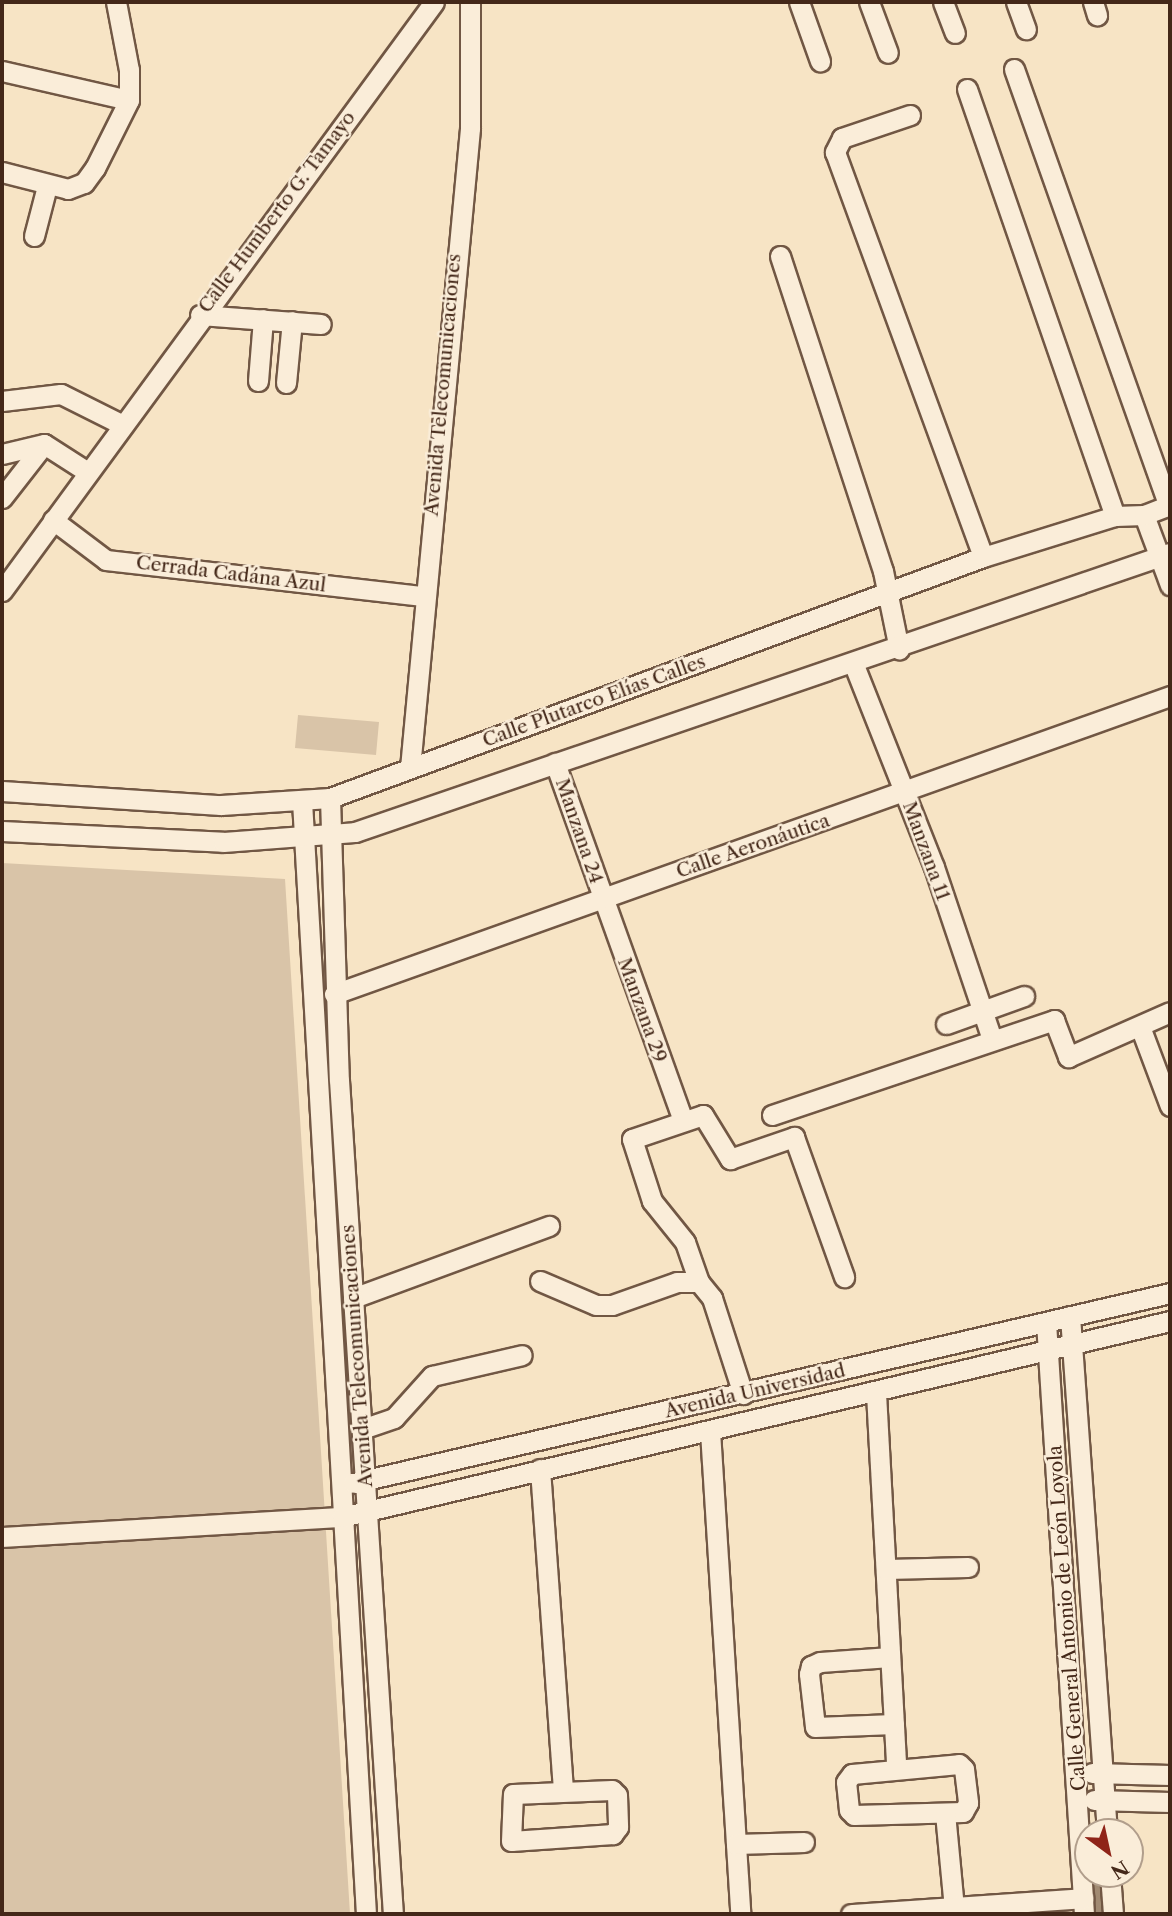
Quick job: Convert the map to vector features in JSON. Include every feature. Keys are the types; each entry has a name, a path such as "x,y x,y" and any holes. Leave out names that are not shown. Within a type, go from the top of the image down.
{"street":[{"path":"2,172 47,186 68,189 84,183 129,100 129,70 116,2"},
{"name":"Calle Humberto G. Tamayo","path":"2,591 200,315 434,2"},
{"name":"Avenida Telecomunicaciones","path":"410,768 423,596 470,128 470,2"},
{"path":"799,2 820,61"},
{"path":"869,2 888,54"},
{"path":"943,2 955,33"},
{"path":"1016,2 1026,29"},
{"path":"1014,69 1170,506"},
{"path":"2,71 129,100"},
{"path":"967,89 1115,516"},
{"path":"910,115 842,138 835,152 983,556"},
{"path":"34,236 47,186"},
{"path":"780,256 887,593 899,649"},
{"path":"200,315 321,324"},
{"path":"258,381 263,320"},
{"path":"286,383 292,321"},
{"path":"2,401 61,394 121,424"},
{"path":"2,454 44,444 86,471"},
{"path":"2,498 44,444"},
{"name":"Calle Plutarco Elías Calles","path":"2,791 221,805 330,798 983,556 1115,516 1144,514 1170,506"},
{"path":"1144,514 1165,555 1170,585"},
{"name":"Cerrada Cadána Azul","path":"53,520 106,560 423,596"},
{"path":"2,831 223,842 328,837 355,832 854,665 1165,555"},
{"name":"Manzana 11","path":"854,665 904,793 992,1039"},
{"name":"Calle Aeronáutica","path":"334,994 1170,696"},
{"name":"Manzana 24","path":"555,763 602,900"},
{"name":"Avenida Telecomunicaciones","path":"330,798 328,837 334,994 393,1914"},
{"name":"Avenida Telecomunicaciones","path":"302,800 339,1486 366,1914"},
{"name":"Manzana 29","path":"602,900 683,1121"},
{"path":"946,1024 1024,996"},
{"path":"772,1115 1054,1020 1068,1057 1141,1028 1170,1012"},
{"path":"1141,1028 1170,1106"},
{"path":"743,1394 712,1298 699,1282 685,1242 652,1201 632,1139 683,1121 708,1118 722,1153 730,1159 793,1137 844,1277"},
{"path":"353,1298 549,1226"},
{"path":"540,1281 596,1305 612,1305 677,1282 699,1282"},
{"name":"Avenida Universidad","path":"339,1486 1170,1293"},
{"name":"Calle General Antonio de León Loyola","path":"1070,1316 1106,1818"},
{"name":"Avenida Universidad","path":"2,1536 342,1517 367,1509 876,1393 1170,1321"},
{"name":"Calle General Antonio de León Loyola","path":"1046,1322 1079,1800 1083,1906"},
{"path":"362,1429 394,1418 432,1376 522,1355"},
{"path":"876,1393 896,1768"},
{"path":"710,1431 740,1914"},
{"path":"540,1469 564,1791"},
{"path":"886,1569 968,1567"},
{"path":"890,1657 820,1662 811,1666 809,1674 815,1727 894,1724"},
{"path":"962,1766 967,1807 945,1813 850,1813 848,1776 896,1768 962,1766"},
{"path":"1077,1772 1170,1775"},
{"path":"564,1791 615,1791 618,1829 610,1835 511,1841 513,1794 564,1791"},
{"path":"1079,1800 1170,1802"},
{"path":"945,1813 954,1908"},
{"path":"736,1844 804,1842"},
{"path":"1111,1888 1113,1914"},
{"path":"851,1914 954,1908 1083,1906"}],"shaded area":[{"path":"298,715 379,722 376,755 295,748"},
{"path":"2,863 285,879 350,1914 2,1914"}],"building":[{"path":"1092,1888 1106,1888 1107,1914 1094,1914"}]}
